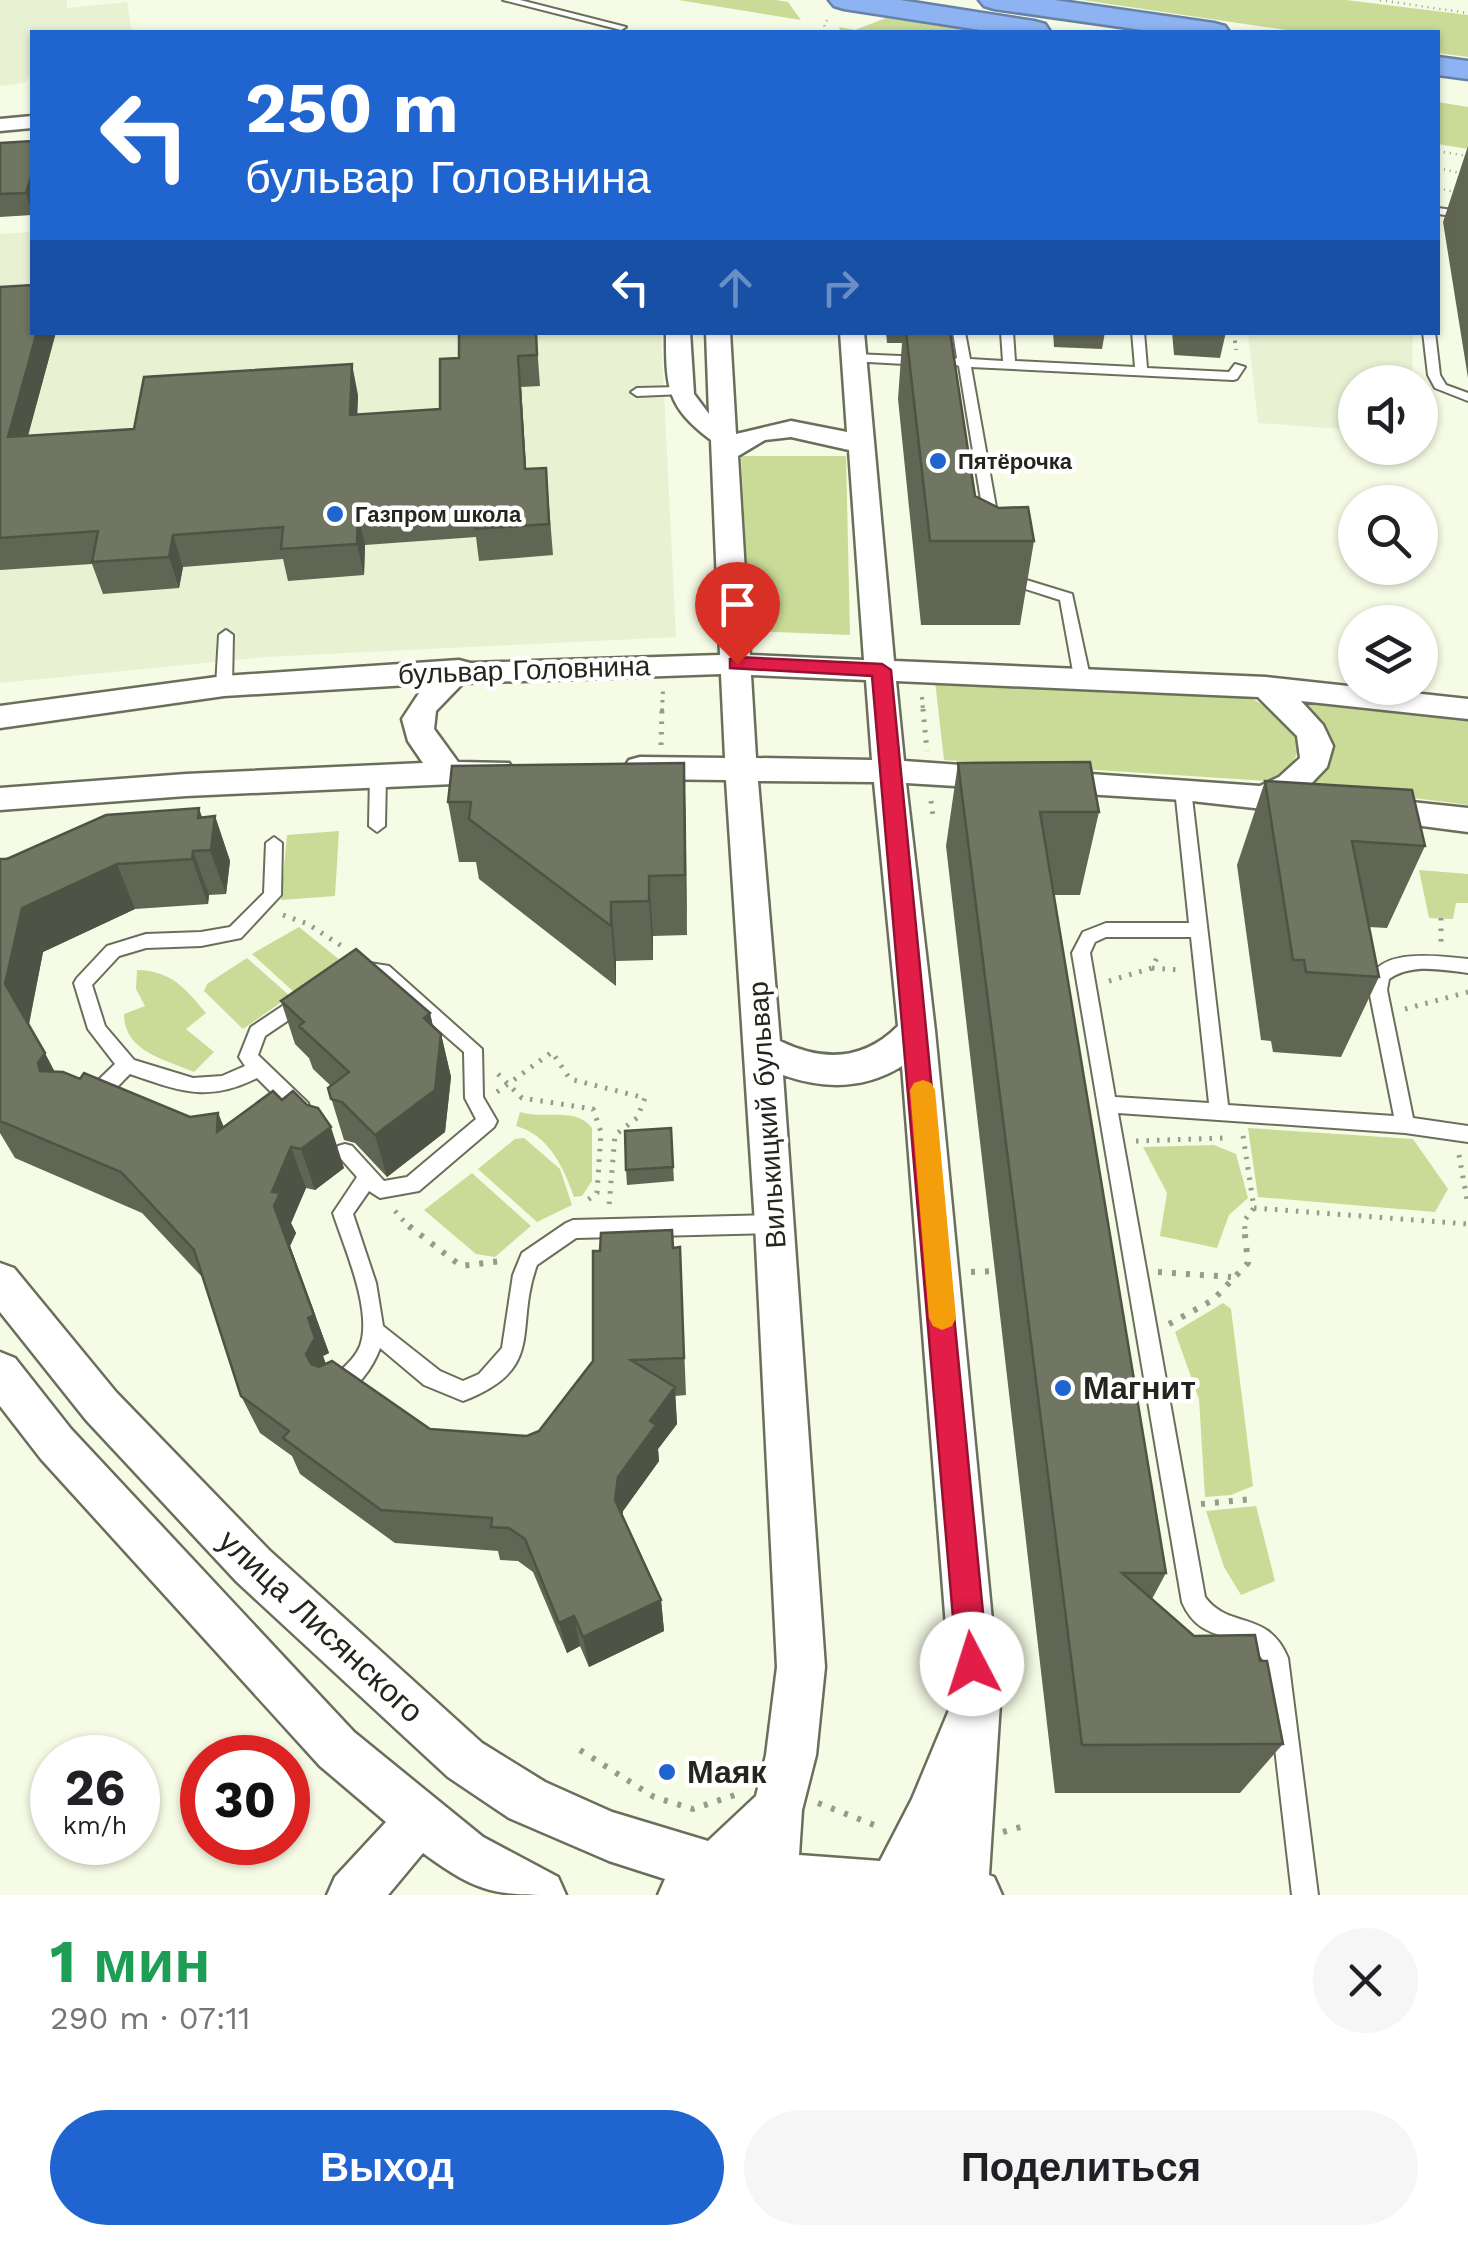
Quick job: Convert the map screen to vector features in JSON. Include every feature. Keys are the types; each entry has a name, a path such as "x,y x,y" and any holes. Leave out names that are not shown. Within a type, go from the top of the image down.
{"highway":[{"path":"844,0 1039,30"},
{"path":"994,0 1200,30"},
{"path":"1440,66 1468,70"},
{"path":"1440,88 1468,93"}],"street":[{"path":"0,124 30,122"},
{"path":"678,335 679,391 688,412 724,446 787,429 826,432 862,446"},
{"name":"Вилькицкий бульвар","path":"718,335 741,766 775,1224 801,1667 791,1755 777,1810 771,1887"},
{"path":"853,345 882,670 909,767 918,1031 976,1703 969,1894"},
{"name":"бульвар Головнина","path":"0,716 224,686 458,670 737,664 1266,687 1468,709"},
{"path":"449,772 417,734 417,716 425,700 458,670"},
{"path":"1263,797 1295,784 1311,771 1317,752 1314,733 1303,716 1266,687"},
{"path":"602,769 909,767 1183,789 1468,820"},
{"path":"0,799 378,774 525,770"},
{"path":"763,1050 788,1064 817,1072 848,1072 877,1065 901,1051 918,1031"},
{"name":"улица Лисянского","path":"0,1281 101,1406 253,1566 465,1760 527,1800 700,1882 969,1894"},
{"path":"0,1372 56,1444 324,1736 465,1855 540,1895"},
{"path":"889,1892 976,1703"},
{"path":"700,1882 777,1810"},
{"path":"353,1895 402,1844 415,1814"}],"lane":[{"path":"508,0 620,26"},
{"path":"1440,211 1468,214"},
{"path":"959,335 996,548"},
{"path":"1007,335 1008,364"},
{"path":"1138,335 1141,369"},
{"path":"1429,335 1434,375 1440,388 1468,397"},
{"path":"853,345 961,363 1233,376 1239,367"},
{"path":"637,392 679,391"},
{"path":"999,566 1018,582 1067,597 1082,677"},
{"path":"224,686 226,636"},
{"path":"377,826 378,774"},
{"path":"1183,789 1198,930 1229,1112"},
{"path":"259,1068 234,1082 198,1089 127,1065 97,1029 83,983 113,951 146,941 202,939 235,933 272,895 274,843"},
{"path":"1198,930 1092,934 1083,942 1081,953 1194,1602 1203,1618 1220,1626 1246,1628 1265,1638 1276,1658 1305,1895"},
{"path":"1405,1125 1378,990 1381,975 1393,965 1468,966"},
{"path":"319,1126 248,1057 258,1032 353,967 384,971 474,1049 474,1098 487,1120 412,1185 380,1190 345,1152"},
{"path":"73,1106 101,1092 127,1065"},
{"path":"1107,1104 1405,1125 1462,1133"},
{"path":"336,1390 367,1354 374,1331 372,1309 343,1213 368,1176"},
{"path":"374,1331 432,1378 462,1391 487,1380 512,1352 523,1275 530,1259 573,1229 775,1224"}],"path":[{"path":"1380,0 1468,12"},
{"path":"824,24 826,30"},
{"path":"1440,150 1468,156"},
{"path":"1440,168 1468,174"},
{"path":"1440,188 1468,194"},
{"path":"660,752 664,675"},
{"path":"909,767 922,696"},
{"path":"273,914 300,916 326,940 351,952"},
{"path":"1087,988 1152,968 1171,930"},
{"path":"1383,1015 1468,992"},
{"path":"478,1106 552,1052 570,1079 645,1098 637,1118 615,1135 607,1228"},
{"path":"497,1063 498,1074 522,1098 593,1109 601,1132 597,1194 570,1212"},
{"path":"1146,1324 1172,1324 1212,1300 1248,1262 1244,1220 1254,1208 1244,1138 1229,1112"},
{"path":"1462,1133 1468,1206"},
{"path":"1114,1142 1244,1138"},
{"path":"386,1188 404,1226 422,1234 436,1250 461,1266 501,1262 512,1252"},
{"path":"1254,1208 1468,1224"},
{"path":"968,1272 995,1271"},
{"path":"1178,1507 1253,1500"}],"shaded area":[{"path":"0,0 67,0 67,8 127,2 132,30 30,30 30,77 24,83 0,86"},
{"name":"Газпром школа","path":"30,232 30,335 661,335 676,637 265,657 0,683 0,234"},
{"path":"1248,335 1413,335 1412,365 1338,365 1338,429 1258,423"}],"green space":[{"path":"678,0 776,0 788,2 801,20"},
{"path":"1082,0 1346,0 1468,15 1468,57 1440,53 1440,30 1286,30"},
{"path":"886,18 967,30 855,30"},
{"path":"1440,102 1468,107 1468,149 1440,144"},
{"path":"741,456 846,456 850,635 750,631"},
{"path":"935,681 1242,695 1286,721 1298,745 1286,769 1267,781 944,760"},
{"path":"1295,699 1468,721 1468,805 1313,785 1324,770"},
{"path":"339,831 335,896 281,900 287,835"},
{"path":"1419,870 1468,874 1468,903 1456,903 1453,919 1429,918"},
{"path":"299,927 341,961 295,993 252,954"},
{"path":"247,958 290,996 243,1029 204,991 207,984"},
{"path":"137,970 169,977 206,1013 186,1029 214,1052 194,1072 148,1052 131,1037 124,1014 145,1006 136,989"},
{"path":"520,1112 569,1115 592,1128 592,1181 582,1196 574,1197 560,1164 546,1145 528,1130 516,1126"},
{"path":"1248,1128 1413,1139 1448,1189 1435,1212 1258,1197"},
{"path":"524,1138 560,1169 572,1205 537,1222 478,1169 515,1139"},
{"path":"1214,1145 1236,1154 1248,1198 1229,1215 1217,1248 1160,1236 1167,1193 1143,1147"},
{"path":"472,1173 531,1226 495,1257 476,1254 424,1210"},
{"path":"1223,1303 1231,1309 1253,1486 1231,1495 1205,1497 1199,1399 1175,1332"},
{"path":"1256,1506 1275,1581 1241,1595 1224,1567 1206,1511"}],"building":[{"path":"30,141 30,180 26,193 0,194 0,143"},
{"path":"30,285 30,335 36,335 8,437 134,429 144,377 352,364 350,415 440,409 440,359 459,358 459,335 536,335 537,355 518,356 525,469 546,468 549,524 475,529 474,506 358,514 357,544 281,549 283,527 173,535 169,557 92,562 98,531 0,538 0,287"},
{"path":"906,335 950,335 975,496 999,508 1028,507 1034,541 930,541"},
{"path":"1090,762 1099,812 1040,812 1166,1573 1122,1573 1194,1636 1255,1635 1260,1661 1267,1661 1283,1744 1082,1745 958,763"},
{"path":"684,763 685,875 649,876 649,901 611,902 611,926 469,819 471,802 448,802 452,766"},
{"path":"1265,781 1412,790 1425,846 1352,841 1379,977 1306,972 1304,960 1293,960"},
{"path":"199,808 198,818 215,816 211,850 193,851 192,859 117,864 22,908 5,984 45,1053 38,1063 40,1071 63,1072 80,1079 84,1073 190,1117 218,1113 217,1132 273,1091 282,1100 293,1091 307,1105 318,1108 331,1127 301,1149 291,1147 272,1192 280,1193 274,1206 314,1315 308,1318 315,1338 306,1354 311,1364 319,1367 332,1361 430,1429 527,1436 539,1431 593,1361 593,1251 600,1251 601,1233 672,1230 673,1248 680,1247 684,1358 631,1360 675,1387 650,1421 656,1425 618,1477 615,1500 661,1600 583,1637 574,1616 559,1623 525,1539 509,1528 491,1527 492,1518 381,1510 283,1438 289,1431 241,1396 194,1250 121,1172 0,1121 0,859 106,815"},
{"path":"356,949 430,1013 424,1018 441,1034 435,1090 375,1135 342,1102 331,1099 328,1088 349,1072 299,1026 304,1022 281,1001"},
{"path":"671,1128 673,1167 626,1170 625,1131"}],"slow traffic":[{"path":"923,1090 942,1318"}],"place":[{"name":"Пятёрочка","path":"938,461"},
{"name":"Газпром школа","path":"335,514"},
{"name":"Магнит","path":"1063,1388"},
{"name":"Маяк","path":"667,1772"}],"route":[{"path":"737,664 882,670 892,811 918,1031 972,1664"}]}
